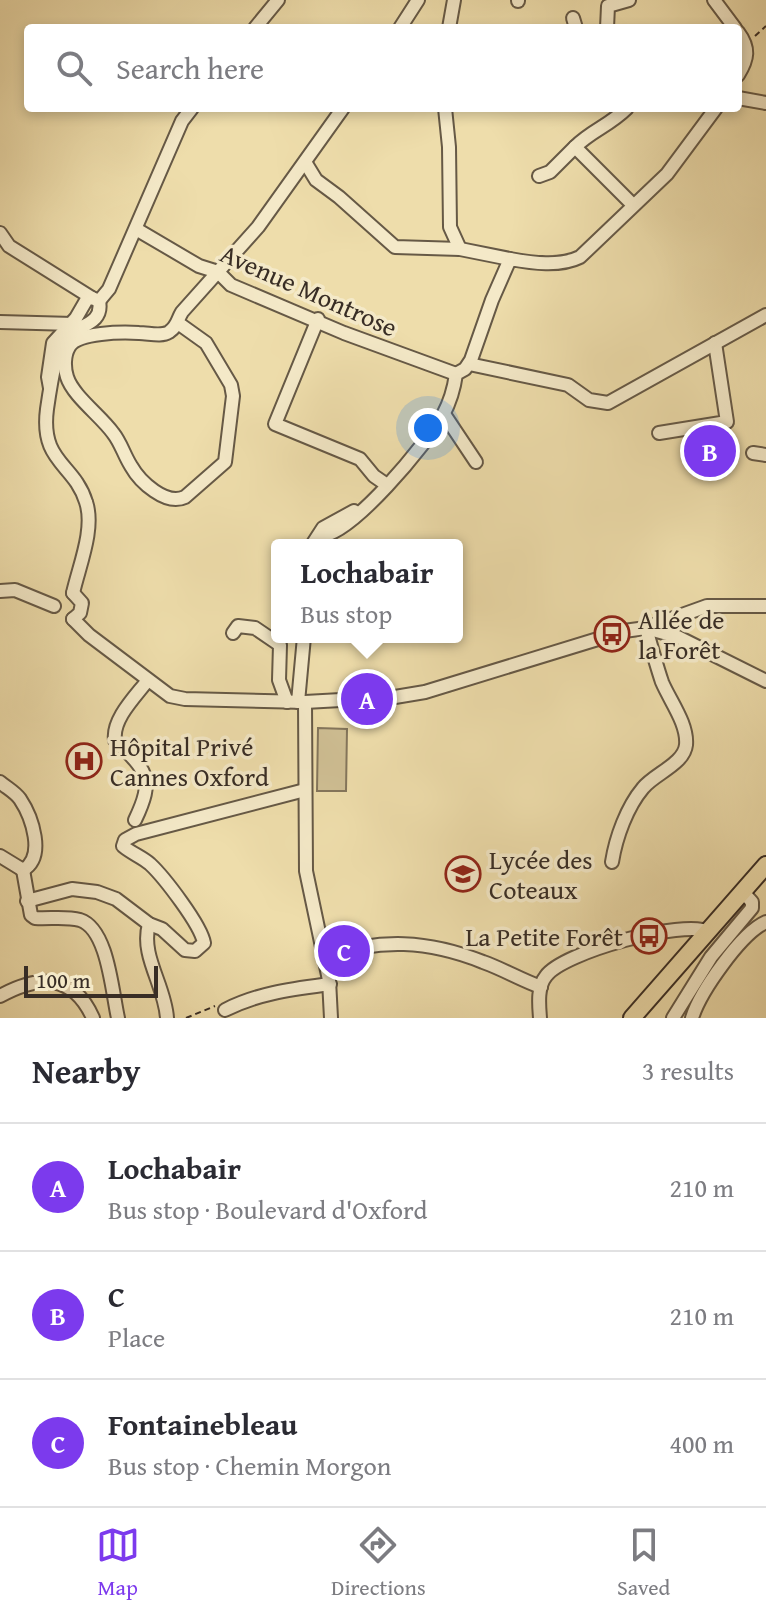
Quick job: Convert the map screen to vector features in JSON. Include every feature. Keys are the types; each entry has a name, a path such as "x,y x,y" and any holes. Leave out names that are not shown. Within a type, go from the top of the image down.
{"main road":[{"path":"632,1018 766,865"}],"street":[{"path":"258,24 278,0"},
{"path":"403,24 418,0"},
{"path":"450,24 454,0"},
{"path":"607,24 608,6 629,0"},
{"path":"714,0 732,24"},
{"path":"742,42 747,55 742,66"},
{"path":"742,99 766,103"},
{"path":"50,388 48,368 55,339 70,324 83,303 109,289 123,251 189,112"},
{"path":"178,323 190,335 206,343 231,385 233,396 225,462 178,500 157,492 132,469 114,434 71,386 65,371 70,344 80,338 130,333 161,335 169,332 178,323 182,312 258,227 340,112"},
{"path":"445,112 450,227 460,249"},
{"path":"539,176 550,172 587,134 606,127 623,112"},
{"path":"305,162 316,180 395,247 460,249 545,262 573,261 667,174 713,112"},
{"path":"575,147 633,205"},
{"name":"Avenue Montrose","path":"136,229 199,266 218,272 231,285 318,319 344,333 456,374"},
{"path":"0,233 9,246 95,299 99,312 90,324 71,333 63,341 50,388 46,419 47,439 55,457 82,493 88,509 73,593"},
{"path":"317,539 323,528 375,497 415,455 444,414 456,374 469,364 510,259"},
{"path":"469,364 568,385 589,400 608,403 766,315"},
{"path":"318,319 275,424 360,459 374,476 387,485"},
{"path":"0,322 90,324"},
{"path":"48,324 55,339"},
{"path":"659,433 727,422 715,343"},
{"path":"444,414 476,462"},
{"path":"0,591 15,590 54,606 60,617 73,619 148,680 178,698 297,702 413,695 624,631 646,628 707,606 766,606"},
{"path":"54,606 60,594 73,593"},
{"path":"73,593 82,603 80,613 73,619"},
{"path":"678,616 675,627 678,637"},
{"path":"233,633 238,626 247,626 271,640"},
{"path":"646,628 678,637 766,681"},
{"path":"612,862 618,835 637,796 685,749 684,729 663,683 646,628"},
{"path":"277,643 280,645 279,680 297,702"},
{"path":"303,643 297,702 305,790 306,879 330,984 331,1018"},
{"path":"135,820 146,791 145,772 114,735 119,721 148,680"},
{"path":"0,782 20,800 32,824 34,855 31,864 23,870"},
{"path":"27,901 72,889 97,892 116,899 189,951 199,949 204,943 200,931 165,880 148,862 123,846 125,840 136,834 305,790"},
{"path":"0,856 23,870"},
{"path":"23,870 29,912 35,918 66,918 89,924 94,929 105,954 118,1018"},
{"path":"673,1018 711,957 752,908 752,902 743,892"},
{"path":"692,1018 718,972 745,938 766,922"},
{"path":"149,924 146,948 163,992 167,1018"},
{"path":"540,1018 541,987 545,976 570,957 591,949 684,928 702,928 709,932"},
{"path":"325,957 363,945 406,943 471,957 541,987"},
{"path":"0,996 30,982 52,983 72,989 93,1018"},
{"path":"225,1010 245,1000 274,992 330,984"}],"path":[{"path":"742,33 766,26"}],"shaded area":[{"path":"318,728 347,729 346,791 317,791"}],"place":[{"name":"C","path":"710,451"},
{"name":"Allée de la Forêt","path":"612,634"},
{"name":"Lochabair","path":"367,699"},
{"name":"Hôpital Privé Cannes Oxford","path":"84,761"},
{"name":"Lycée des Coteaux","path":"463,874"},
{"name":"La Petite Forêt","path":"649,936"},
{"name":"Fontainebleau","path":"344,951"}]}
